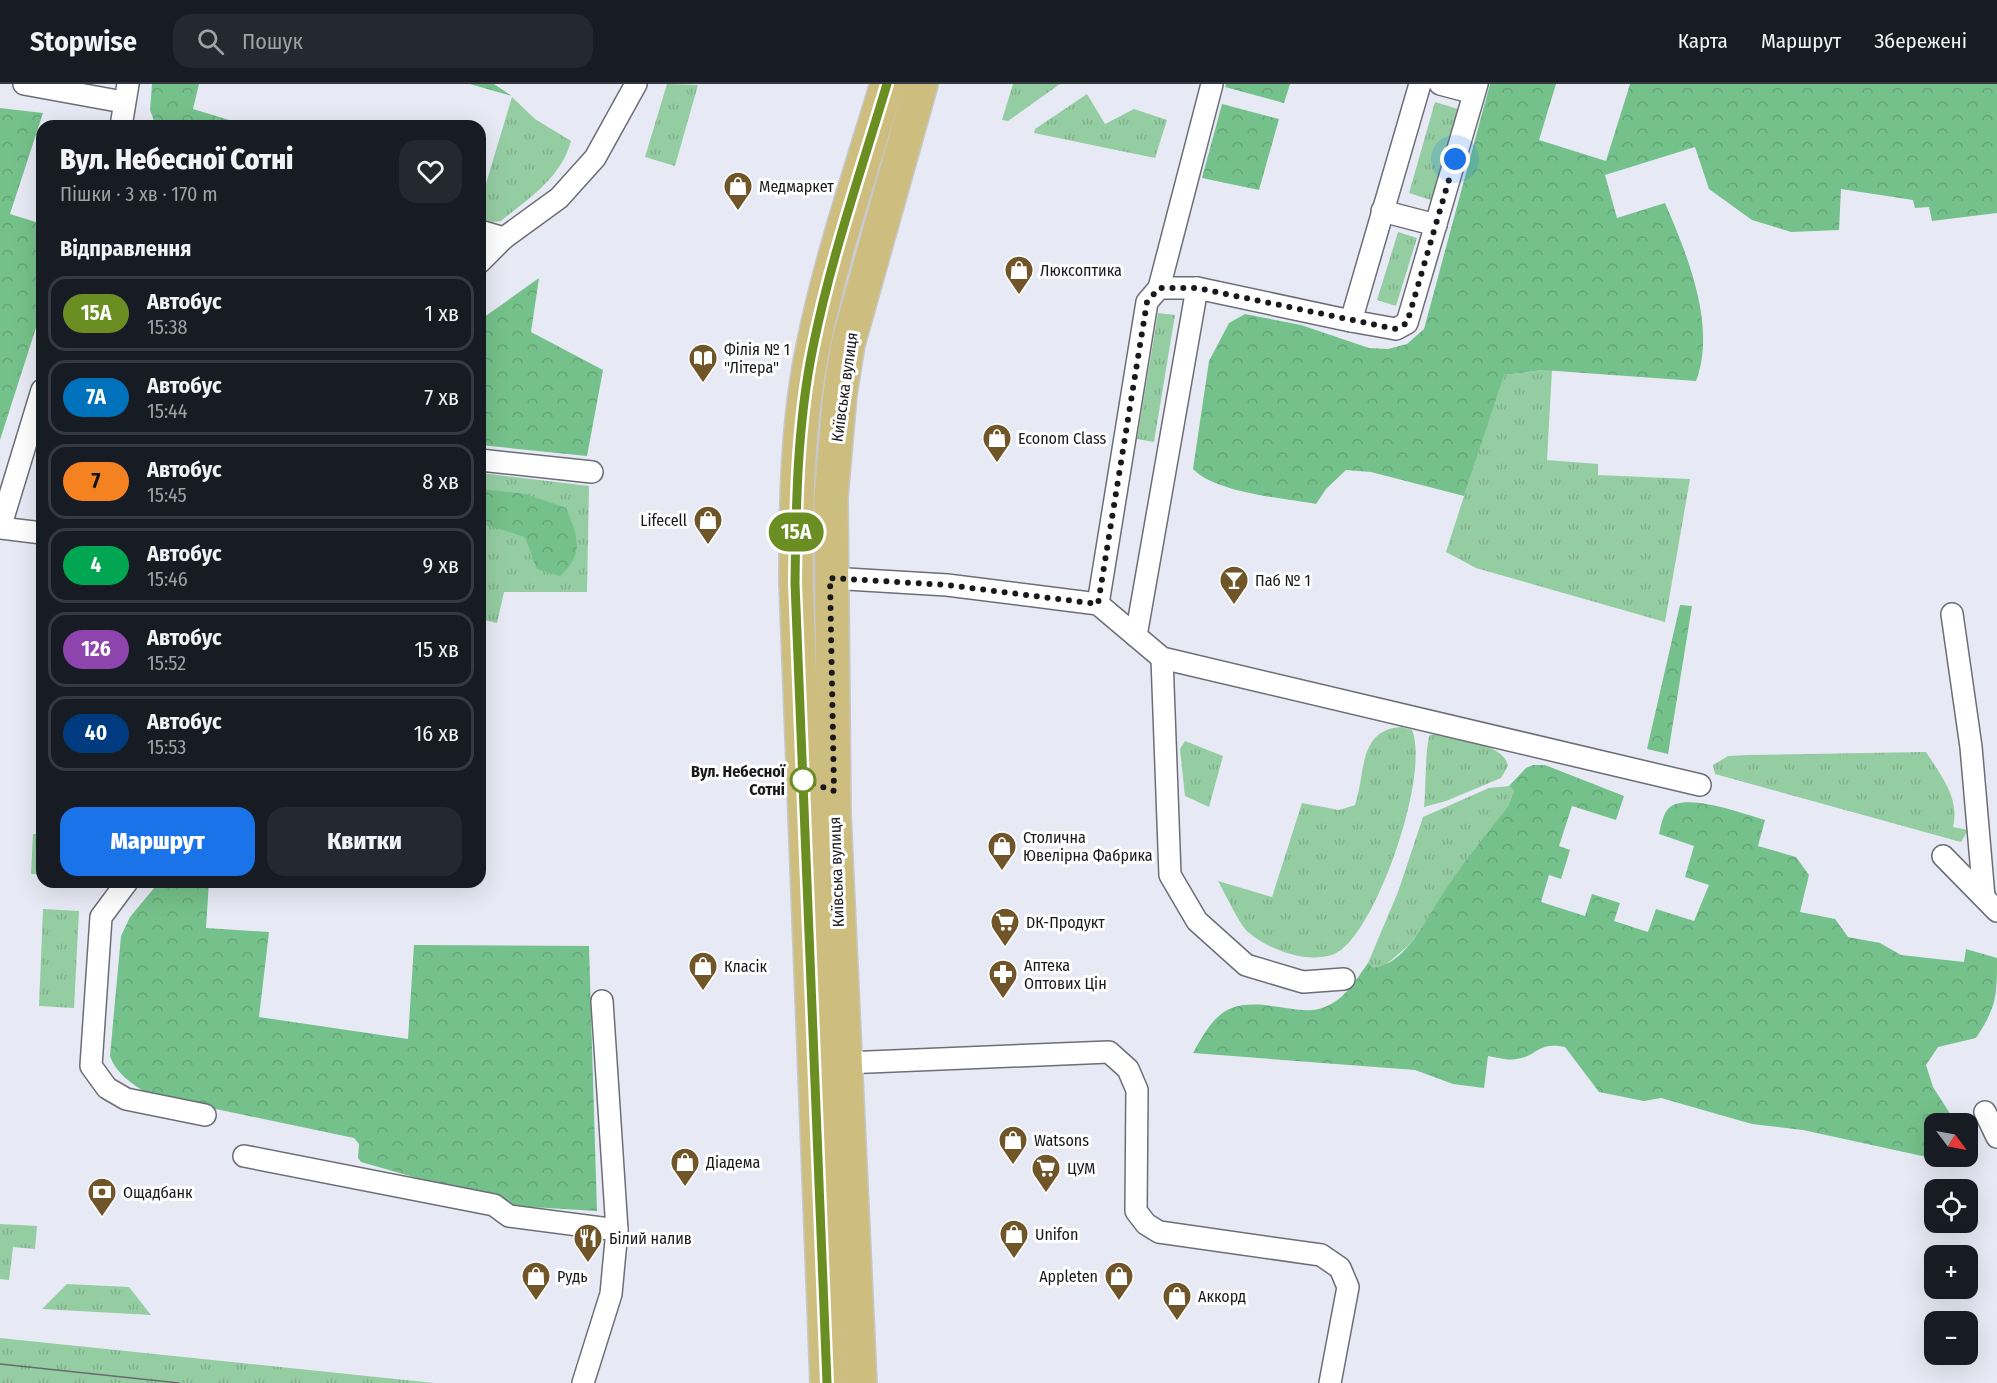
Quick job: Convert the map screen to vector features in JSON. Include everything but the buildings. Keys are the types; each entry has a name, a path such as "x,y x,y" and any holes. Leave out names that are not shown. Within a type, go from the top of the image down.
{"main road":[{"name":"Київська вулиця","path":"826,1383 795,583 796,509 801,437 813,347 841,237 887,84"},
{"name":"Київська вулиця","path":"860,1383 834,815 830,578 835,446 848,344 921,84"}],"lane":[{"path":"24,84 126,93 121,120"},
{"path":"486,256 504,238 559,198 595,158 636,84"},
{"path":"1098,604 1147,302 1159,288 1212,84"},
{"path":"1351,321 1420,84"},
{"path":"1159,288 1197,288 1396,329 1407,323 1475,89 1440,84"},
{"path":"1383,211 1436,225"},
{"path":"486,233 504,238"},
{"path":"1136,636 1197,288"},
{"path":"36,410 0,528 36,532"},
{"path":"486,461 592,472"},
{"path":"830,578 947,585 1098,604 1162,658 1700,785"},
{"path":"1952,614 1991,904"},
{"path":"1162,658 1170,875 1197,921 1246,965 1303,982 1344,979"},
{"path":"1943,856 1991,904"},
{"path":"123,888 101,917 91,1066 107,1088 126,1099 205,1115"},
{"path":"583,1383 611,1294 617,1230 602,1001"},
{"path":"845,1063 1109,1052 1128,1069 1137,1090 1136,1211 1146,1224 1159,1232 1321,1255 1340,1268 1348,1287 1330,1383"},
{"path":"1985,1112 1997,1137"},
{"path":"244,1156 494,1205 509,1216 617,1230"}],"green space":[{"path":"152,84 199,84 193,109 229,120 154,120 150,110"},
{"path":"470,84 494,84 512,96"},
{"path":"667,84 698,85 675,166 645,157"},
{"path":"1013,84 1060,84 1008,121 1002,120"},
{"path":"1226,84 1290,84 1284,103 1225,87"},
{"path":"1490,84 1556,84 1539,140 1606,161 1630,84 1997,84 1997,213 1932,221 1929,207 1915,208 1913,200 1841,189 1839,230 1791,232 1752,220 1709,189 1695,147 1605,175 1617,218 1665,203 1697,290 1703,337 1702,360 1696,381 1543,370 1504,375 1464,496 1371,472 1346,470 1326,489 1316,504 1233,489 1217,484 1193,469 1209,361 1229,323 1245,314 1301,325 1369,348 1388,349 1407,344 1424,329"},
{"path":"1087,94 1105,124 1134,109 1167,120 1155,158 1034,133 1035,129"},
{"path":"512,97 535,119 571,141 560,166 552,177 501,221 486,220 486,183"},
{"path":"1435,102 1458,109 1431,200 1409,193"},
{"path":"1222,104 1279,119 1259,190 1202,178"},
{"path":"0,108 43,113 41,120 36,120 36,134 10,214 36,222 36,328 0,440"},
{"path":"1398,232 1417,238 1396,306 1377,300"},
{"path":"539,278 531,332 603,370 587,456 486,446 486,316"},
{"path":"1158,313 1175,315 1154,442 1137,439"},
{"path":"1552,370 1547,460 1598,464 1598,475 1690,479 1665,622 1476,568 1446,552 1503,375"},
{"path":"486,474 589,486 587,592 504,592 497,623 486,620"},
{"path":"486,490 526,494 566,508 576,536 576,552 573,560 560,576 537,569 525,537 486,525"},
{"path":"1680,605 1692,606 1668,754 1647,749"},
{"path":"1402,727 1412,730 1416,751 1414,779 1407,812 1398,846 1385,880 1371,910 1356,934 1341,950 1319,957 1293,954 1257,939 1240,922 1218,881 1272,897 1302,803 1339,810 1355,805 1366,754 1371,744 1378,735"},
{"path":"1437,734 1489,747 1505,758 1508,766 1501,778 1446,801 1424,807 1428,740 1430,735"},
{"path":"1185,741 1223,756 1209,807 1185,796 1180,749"},
{"path":"1926,752 1948,787 1954,806 1953,827 1968,830 1961,842 1715,774 1713,765 1728,756"},
{"path":"1533,765 1545,765 1624,796 1616,820 1572,806 1559,846 1570,850 1561,879 1549,875 1541,902 1585,916 1592,894 1620,903 1614,921 1648,932 1656,909 1694,921 1709,885 1685,877 1694,846 1659,834 1669,808 1688,802 1701,803 1765,820 1758,846 1796,857 1809,875 1800,912 1835,919 1848,937 1880,943 1901,955 1964,962 1966,949 1997,958 1997,982 1992,1009 1976,1038 1938,1047 1926,1065 1933,1087 1950,1113 1924,1113 1924,1156 1803,1130 1752,1124 1661,1098 1644,1101 1599,1092 1565,1047 1548,1046 1523,1058 1506,1059 1488,1056 1484,1088 1453,1084 1415,1070 1193,1053 1211,1024 1229,1009 1252,1004 1304,1010 1322,1008 1343,995 1368,963 1373,968 1385,965 1396,958 1415,938 1451,881 1508,806 1514,791 1509,786 1526,768"},
{"path":"1509,786 1514,791 1508,806 1428,922 1408,946 1383,967 1371,969 1368,963 1398,892 1423,817 1489,788"},
{"path":"33,834 36,834 36,874 31,874"},
{"path":"154,888 209,888 206,928 269,932 259,1017 408,1039 414,945 589,946 597,1211 514,1206 361,1162 358,1158 359,1144 354,1138 149,1095 121,1074 110,1056 121,936 130,917"},
{"path":"43,909 79,911 74,1008 39,1006"},
{"path":"0,1224 37,1226 35,1249 13,1247 9,1280 0,1279"},
{"path":"67,1284 129,1287 151,1315 42,1309"},
{"path":"0,1338 434,1383 0,1383"}],"tram line":[{"path":"0,1364 179,1383"}],"bus line":[{"name":"15A","path":"827,1383 795,583 796,509 801,437 813,347 841,237 887,84"}],"place":[{"name":"Медмаркет","path":"738,212"},
{"name":"Люксоптика","path":"1019,296"},
{"name":"Філія № 1 \"Літера\"","path":"703,384"},
{"name":"Econom Class","path":"997,464"},
{"name":"Lifecell","path":"708,546"},
{"name":"Паб № 1","path":"1234,606"},
{"name":"Вул. Небесної Сотні","path":"803,780"},
{"name":"Столична Ювелірна Фабрика","path":"1002,872"},
{"name":"DК-Продукт","path":"1005,948"},
{"name":"Класік","path":"703,992"},
{"name":"Аптека Оптових Цін","path":"1003,1000"},
{"name":"Watsons","path":"1013,1166"},
{"name":"Діадема","path":"685,1188"},
{"name":"ЦУМ","path":"1046,1194"},
{"name":"Ощадбанк","path":"102,1218"},
{"name":"Unifon","path":"1014,1260"},
{"name":"Білий налив","path":"588,1264"},
{"name":"Рудь","path":"536,1302"},
{"name":"Appleten","path":"1119,1302"},
{"name":"Аккорд","path":"1177,1322"}],"route":[{"path":"803,780 834,791 830,578 947,585 1098,604 1147,302 1159,288 1197,288 1396,329 1407,323 1455,159"}]}
